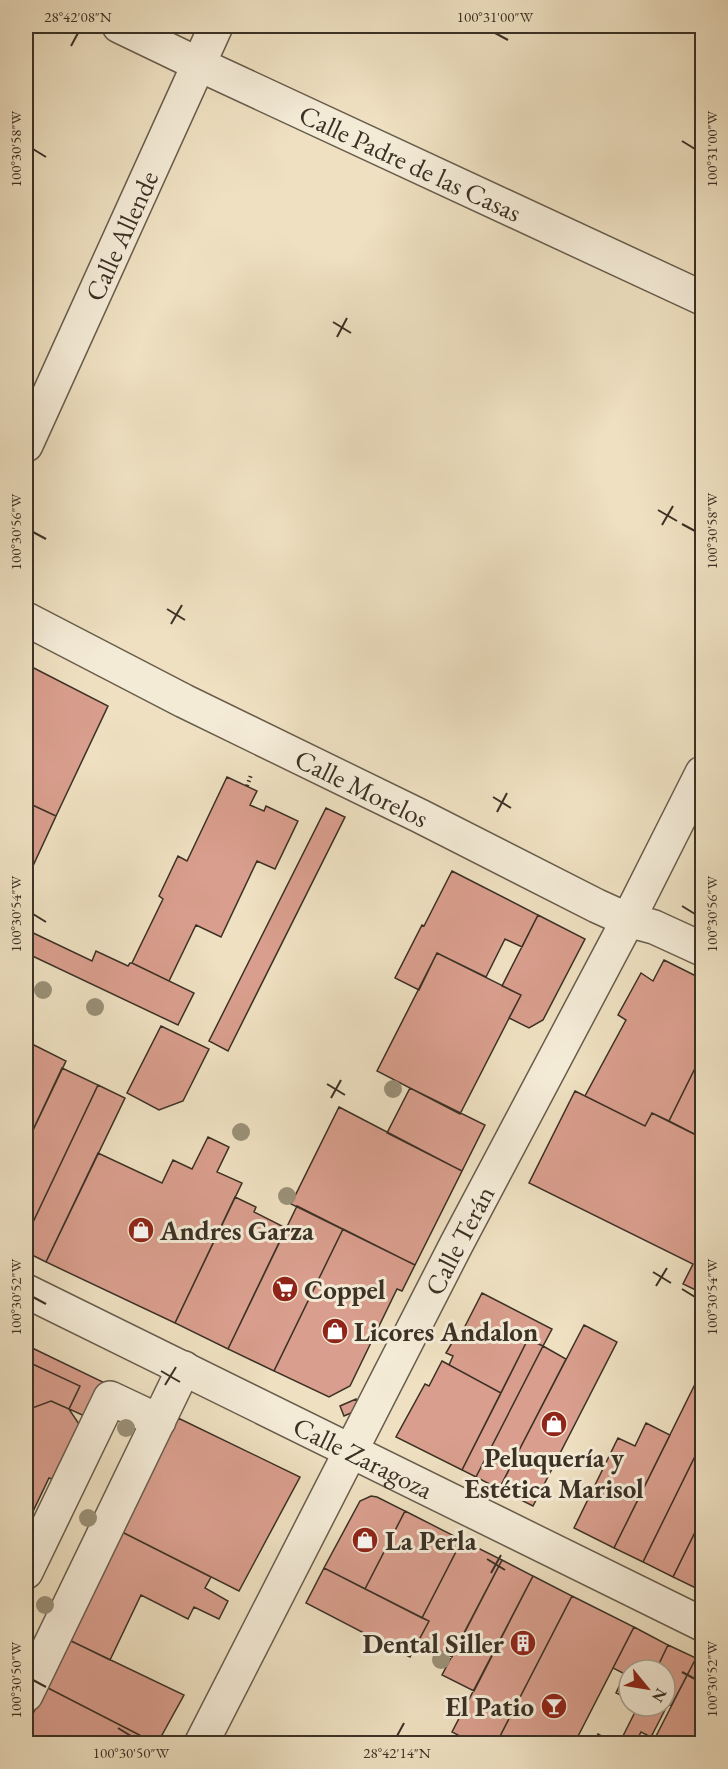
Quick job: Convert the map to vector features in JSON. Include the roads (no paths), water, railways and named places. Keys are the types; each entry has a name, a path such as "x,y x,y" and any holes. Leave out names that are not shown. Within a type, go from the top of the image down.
{"street":[{"name":"Calle Padre de las Casas","path":"119,26 702,298"},
{"name":"Calle Allende","path":"26,445 216,26"},
{"name":"Calle Morelos","path":"26,619 184,701 628,920 654,927 702,949"},
{"name":"Calle Terán","path":"201,1743 462,1234 628,920 702,772"},
{"name":"Calle Zaragoza","path":"26,1291 702,1624"},
{"path":"26,1695 184,1368"},
{"path":"26,1572 110,1398 159,1421"}],"place":[{"name":"Andres Garza","path":"141,1230"},
{"name":"Coppel","path":"285,1289"},
{"name":"Licores Andalon","path":"335,1331"},
{"name":"Peluquería y Estética Marisol","path":"554,1424"},
{"name":"La Perla","path":"365,1540"},
{"name":"Dental Siller","path":"523,1643"},
{"name":"El Patio","path":"554,1706"}]}
